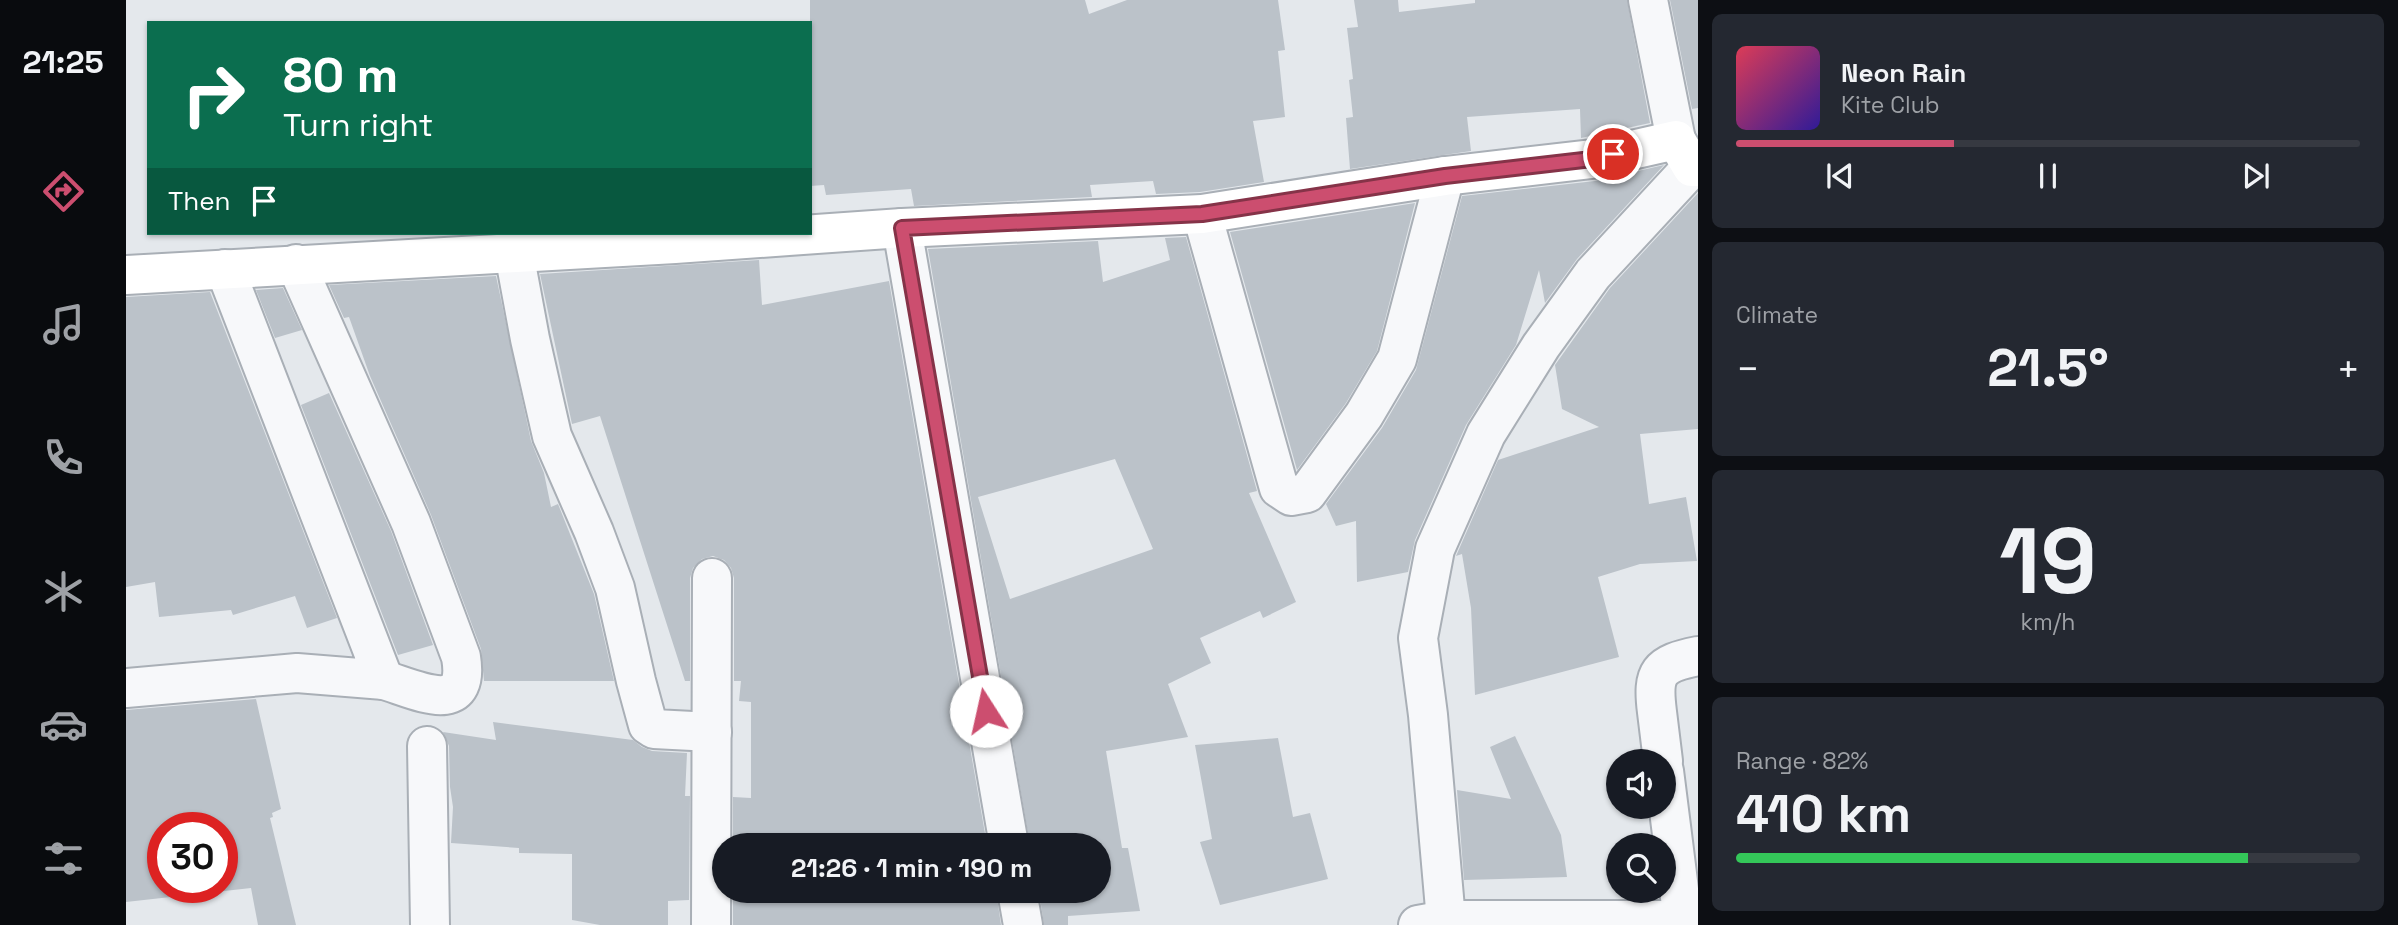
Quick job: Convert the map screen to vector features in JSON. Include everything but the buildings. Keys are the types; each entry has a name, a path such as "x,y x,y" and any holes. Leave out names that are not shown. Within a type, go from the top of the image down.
{"street":[{"path":"1648,0 1689,158"},
{"path":"812,234 1202,214 1445,176 1592,159 1689,158"},
{"path":"1672,819 1690,920 1432,923 1428,715 1418,638 1435,549 1486,434 1541,346 1593,274 1689,158"},
{"path":"1202,214 1279,488 1291,496 1307,494 1364,415 1397,359 1445,176"},
{"path":"902,228 1007,833"},
{"path":"126,275 793,235"},
{"path":"514,253 552,436 615,588 648,725 654,729 712,732"},
{"path":"126,688 298,673 384,680 438,696 452,694 461,686 464,671 461,657 411,523 296,264"},
{"path":"225,269 384,680"},
{"path":"711,925 712,578"},
{"path":"1662,749 1654,685 1668,664 1698,656"},
{"path":"426,746 430,925"},
{"path":"1019,903 1023,925"}],"route":[{"path":"986,711 902,228 1202,214 1445,176 1592,159 1613,154"}]}
